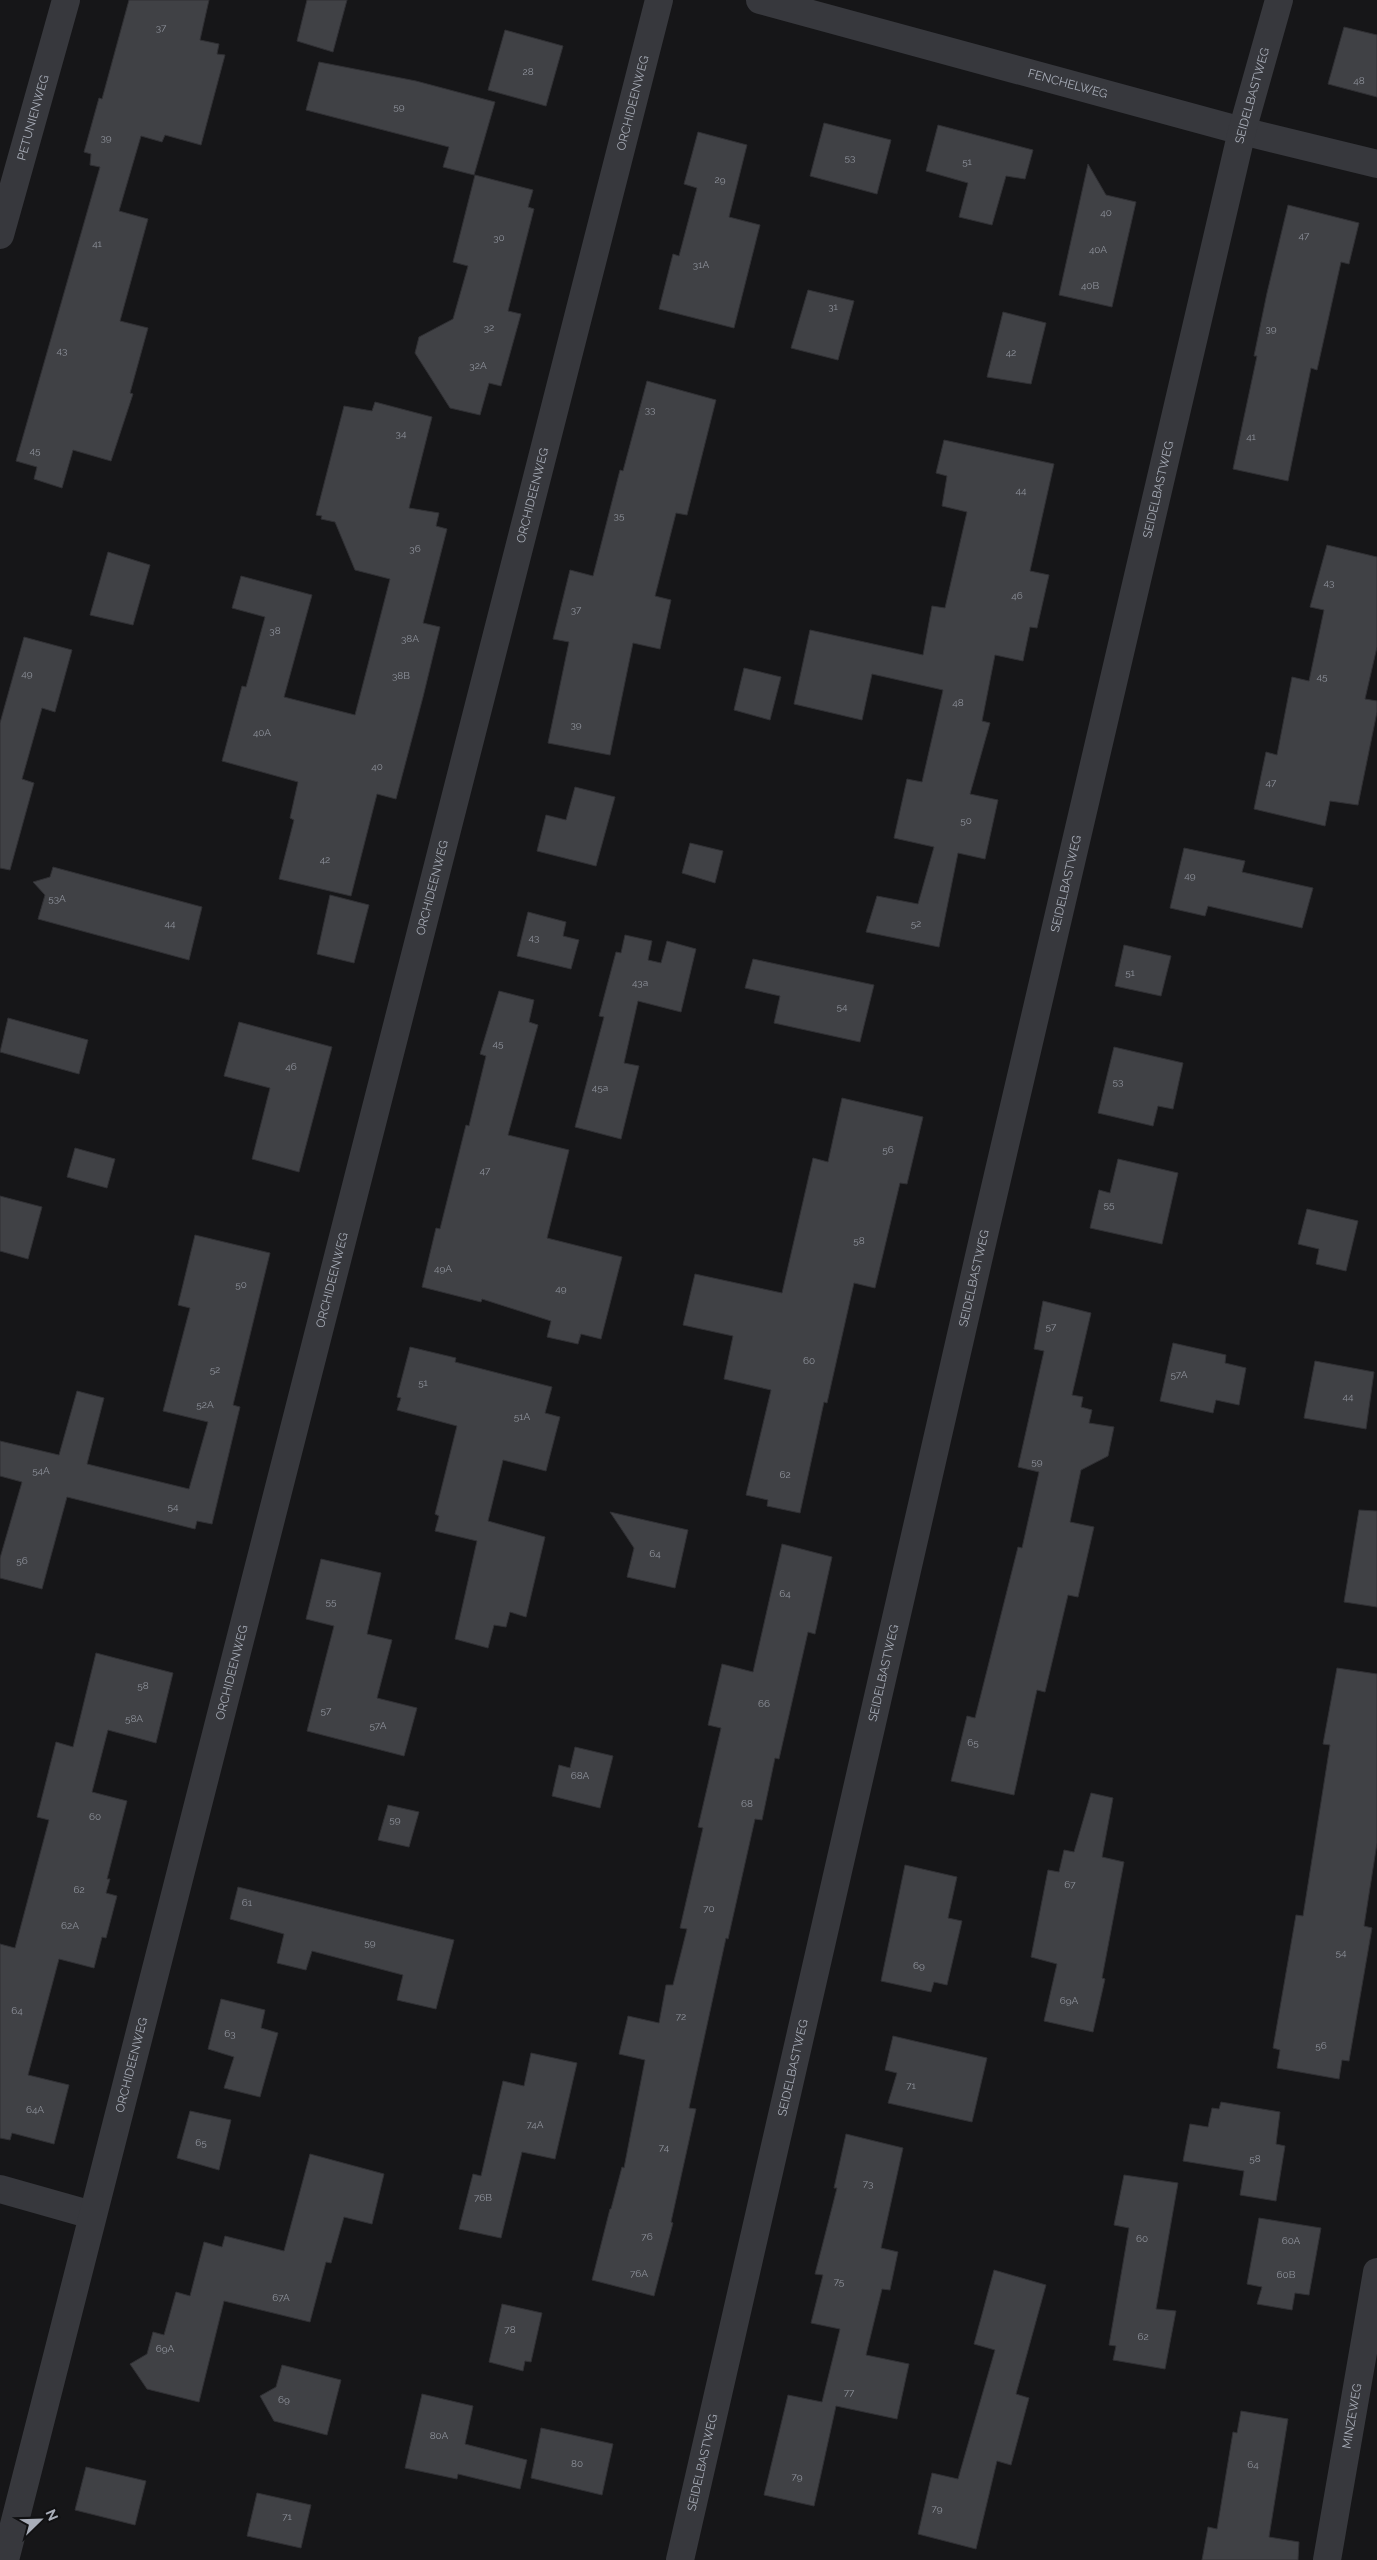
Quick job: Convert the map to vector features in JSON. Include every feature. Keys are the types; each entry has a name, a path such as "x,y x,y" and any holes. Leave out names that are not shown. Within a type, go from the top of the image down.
{"street":[{"name":"PETUNIENWEG","path":"0,235 66,0"},
{"name":"ORCHIDEENWEG","path":"5,2560 659,0"},
{"name":"FENCHELWEG","path":"760,0 1242,131 1377,164"},
{"name":"SEIDELBASTWEG","path":"680,2560 983,1239 1242,131 1279,0"},
{"path":"0,2189 92,2215"},
{"name":"MINZEWEG","path":"1327,2560 1366,2407 1377,2272"}],"building":[{"path":"129,0 209,0 200,40 219,44 217,54 225,55 201,145 165,135 162,142 141,136 119,211 148,219 120,321 148,328 130,393 133,394 111,461 73,450 62,488 34,479 37,467 16,461 100,167 90,165 91,154 84,152 99,98 102,99"},
{"path":"307,0 347,0 333,52 297,41"},
{"path":"1344,27 1377,35 1377,97 1328,84"},
{"path":"505,30 563,46 546,106 488,90"},
{"path":"319,62 416,81 495,102 474,175 443,167 449,147 306,110"},
{"path":"824,123 891,140 877,194 810,176"},
{"path":"938,125 1033,150 1025,179 1006,176 992,225 959,217 968,183 926,171"},
{"path":"698,132 747,145 729,217 760,225 734,328 659,309 673,254 679,256 697,188 684,184"},
{"path":"1088,164 1106,195 1136,202 1112,307 1059,295"},
{"path":"475,175 533,190 528,207 534,209 508,311 521,314 501,386 489,383 480,415 450,408 415,353 419,337 453,319 468,266 453,262"},
{"path":"1288,205 1359,223 1349,264 1341,262 1317,370 1311,368 1288,481 1233,469 1257,356 1254,356 1267,293"},
{"path":"808,290 854,301 838,360 791,348"},
{"path":"1003,312 1046,323 1031,384 987,377"},
{"path":"647,381 716,400 687,515 676,513 655,596 671,600 660,649 633,643 610,755 548,743 569,642 553,639 570,570 593,576 620,470 623,471"},
{"path":"375,402 432,417 409,508 439,513 436,526 447,529 423,623 440,627 423,697 396,799 377,794 351,896 279,879 294,820 290,818 298,782 222,761 242,686 246,687 265,617 232,608 241,576 312,595 284,697 355,715 390,579 355,570 335,522 321,519 322,516 316,515 344,406 372,411"},
{"path":"944,440 1054,464 1030,571 1049,575 1037,628 1030,627 1023,661 995,655 982,721 990,723 970,794 998,800 985,859 958,853 939,947 866,932 877,896 918,904 934,847 894,838 907,779 922,782 943,690 872,674 862,720 794,704 810,630 923,655 932,606 945,608 967,512 942,506 947,476 936,473"},
{"path":"1327,545 1377,557 1377,647 1365,699 1377,701 1377,712 1358,805 1330,801 1325,826 1254,809 1266,752 1277,755 1292,677 1309,681 1324,610 1310,607"},
{"path":"108,552 150,565 133,625 90,615"},
{"path":"24,637 72,650 55,712 42,708 22,779 34,783 10,870 0,868 0,723"},
{"path":"744,668 781,677 770,720 734,710"},
{"path":"575,787 615,797 596,866 537,851 546,815 566,820"},
{"path":"690,843 723,851 715,883 682,873"},
{"path":"1184,848 1245,861 1242,872 1313,888 1302,928 1208,906 1205,916 1170,908"},
{"path":"53,867 202,907 189,960 38,919 45,895 33,882 50,877"},
{"path":"330,895 369,905 354,963 317,954"},
{"path":"528,912 566,922 563,936 579,940 571,969 517,956"},
{"path":"625,935 652,941 648,960 661,963 667,941 696,949 681,1012 638,1001 624,1063 639,1066 621,1139 575,1127 604,1017 599,1016 616,952 621,953"},
{"path":"1124,945 1171,956 1161,996 1115,986"},
{"path":"753,959 874,985 860,1042 774,1023 780,996 745,988"},
{"path":"499,991 534,1000 529,1022 538,1025 508,1135 569,1150 547,1238 622,1257 601,1339 581,1334 578,1344 547,1337 551,1321 482,1299 481,1302 422,1287 436,1228 440,1229 466,1125 469,1126 486,1056 480,1054"},
{"path":"8,1018 88,1040 79,1074 0,1052"},
{"path":"239,1022 332,1047 299,1172 252,1159 270,1088 224,1076"},
{"path":"1114,1047 1183,1063 1173,1109 1158,1106 1153,1126 1098,1113"},
{"path":"842,1098 923,1117 907,1184 900,1183 875,1288 854,1283 827,1403 824,1402 800,1513 767,1506 768,1500 746,1495 771,1390 724,1379 733,1336 683,1325 695,1274 782,1293 813,1158 828,1162"},
{"path":"75,1148 115,1159 107,1188 67,1177"},
{"path":"1118,1159 1178,1173 1162,1244 1090,1228 1099,1190 1110,1193"},
{"path":"0,1196 42,1207 28,1259 0,1251"},
{"path":"1307,1209 1358,1221 1346,1271 1316,1264 1319,1249 1298,1244"},
{"path":"195,1235 270,1253 233,1405 240,1407 212,1524 197,1521 195,1529 67,1497 42,1589 0,1578 0,1558 22,1482 0,1476 0,1441 59,1455 77,1391 104,1398 87,1464 189,1489 208,1422 163,1411 190,1308 178,1305"},
{"path":"1043,1301 1091,1313 1072,1395 1083,1397 1081,1407 1092,1410 1089,1423 1114,1427 1108,1456 1081,1470 1070,1522 1094,1527 1078,1597 1068,1595 1045,1692 1037,1690 1014,1795 951,1781 967,1716 975,1718 1018,1547 1022,1548 1039,1472 1018,1467 1044,1351 1034,1349"},
{"path":"1173,1343 1226,1355 1225,1363 1246,1368 1239,1405 1216,1400 1213,1413 1160,1401"},
{"path":"410,1347 456,1358 455,1362 552,1387 545,1413 560,1417 546,1471 503,1460 488,1521 545,1537 526,1617 510,1612 506,1627 494,1625 488,1648 455,1639 477,1541 435,1531 439,1516 435,1514 457,1426 397,1410 401,1398 397,1397"},
{"path":"1315,1361 1374,1372 1366,1429 1304,1418"},
{"path":"1359,1510 1377,1511 1377,1607 1344,1602"},
{"path":"610,1512 688,1530 675,1588 627,1577 634,1548"},
{"path":"782,1544 832,1557 815,1634 808,1632 779,1759 775,1758 762,1820 755,1819 728,1939 726,1938 689,2108 696,2109 671,2222 673,2223 654,2296 592,2280 622,2167 624,2168 645,2060 619,2054 628,2016 659,2023 666,1985 673,1985 687,1929 680,1928 703,1828 698,1827 721,1728 708,1725 722,1664 753,1672"},
{"path":"321,1559 381,1573 367,1634 392,1640 377,1698 417,1708 404,1756 307,1731 334,1626 306,1619"},
{"path":"96,1653 173,1673 156,1743 108,1730 92,1792 127,1801 107,1879 110,1879 106,1893 117,1896 106,1938 102,1937 94,1968 59,1959 28,2075 69,2085 54,2144 12,2133 10,2140 0,2138 0,1944 15,1948 49,1820 37,1817 56,1742 73,1747"},
{"path":"1337,1668 1377,1674 1377,1843 1364,1926 1372,1928 1349,2061 1342,2060 1339,2079 1277,2068 1280,2050 1273,2048 1296,1915 1303,1916 1330,1745 1323,1744"},
{"path":"575,1747 613,1756 600,1808 552,1796 559,1765 570,1768"},
{"path":"1091,1793 1113,1798 1102,1857 1124,1862 1102,1978 1105,1979 1093,2032 1044,2021 1057,1964 1031,1957 1048,1870 1059,1872 1064,1850 1074,1852"},
{"path":"388,1805 419,1812 409,1847 378,1840"},
{"path":"905,1865 957,1877 948,1918 962,1921 947,1985 934,1982 931,1992 881,1981"},
{"path":"238,1887 454,1940 436,2009 397,2000 403,1975 312,1951 306,1970 277,1963 284,1934 230,1919"},
{"path":"221,1999 265,2010 261,2028 278,2033 260,2097 224,2088 234,2057 208,2049"},
{"path":"893,2036 987,2058 972,2122 888,2103 897,2073 885,2070"},
{"path":"531,2053 577,2063 555,2159 522,2152 501,2238 459,2229 473,2174 481,2176 503,2081 524,2086"},
{"path":"1221,2102 1280,2112 1276,2144 1285,2146 1276,2201 1240,2195 1244,2171 1183,2161 1190,2124 1208,2127 1212,2108 1219,2109"},
{"path":"190,2111 231,2120 219,2170 177,2158"},
{"path":"846,2134 903,2148 881,2248 898,2252 890,2290 882,2289 866,2355 909,2364 897,2419 836,2406 814,2506 764,2495 788,2395 822,2402 840,2329 811,2323 823,2275 815,2274 837,2188 834,2188"},
{"path":"310,2154 384,2174 372,2224 344,2217 331,2263 326,2262 310,2322 224,2301 199,2402 147,2389 130,2364 147,2354 153,2332 164,2335 176,2292 190,2296 204,2242 222,2247 225,2236 284,2251"},
{"path":"1124,2175 1178,2183 1156,2309 1176,2311 1165,2369 1113,2360 1116,2346 1109,2345 1129,2228 1114,2225"},
{"path":"1259,2218 1321,2228 1309,2295 1295,2293 1292,2310 1257,2304 1262,2287 1247,2284"},
{"path":"994,2270 1046,2285 1016,2394 1029,2398 1011,2465 997,2461 976,2549 918,2534 932,2473 958,2479 995,2350 974,2344"},
{"path":"502,2304 542,2313 531,2362 525,2361 523,2371 489,2362"},
{"path":"282,2365 341,2380 327,2435 274,2421 260,2396 276,2387"},
{"path":"422,2394 473,2406 465,2444 527,2460 520,2489 458,2474 457,2479 405,2468"},
{"path":"1241,2411 1288,2419 1269,2537 1299,2542 1298,2560 1202,2560 1208,2527 1217,2529 1233,2432 1237,2433"},
{"path":"541,2428 613,2444 602,2495 531,2478"},
{"path":"86,2467 146,2481 135,2525 75,2510"},
{"path":"257,2493 311,2505 301,2548 247,2536"}]}
